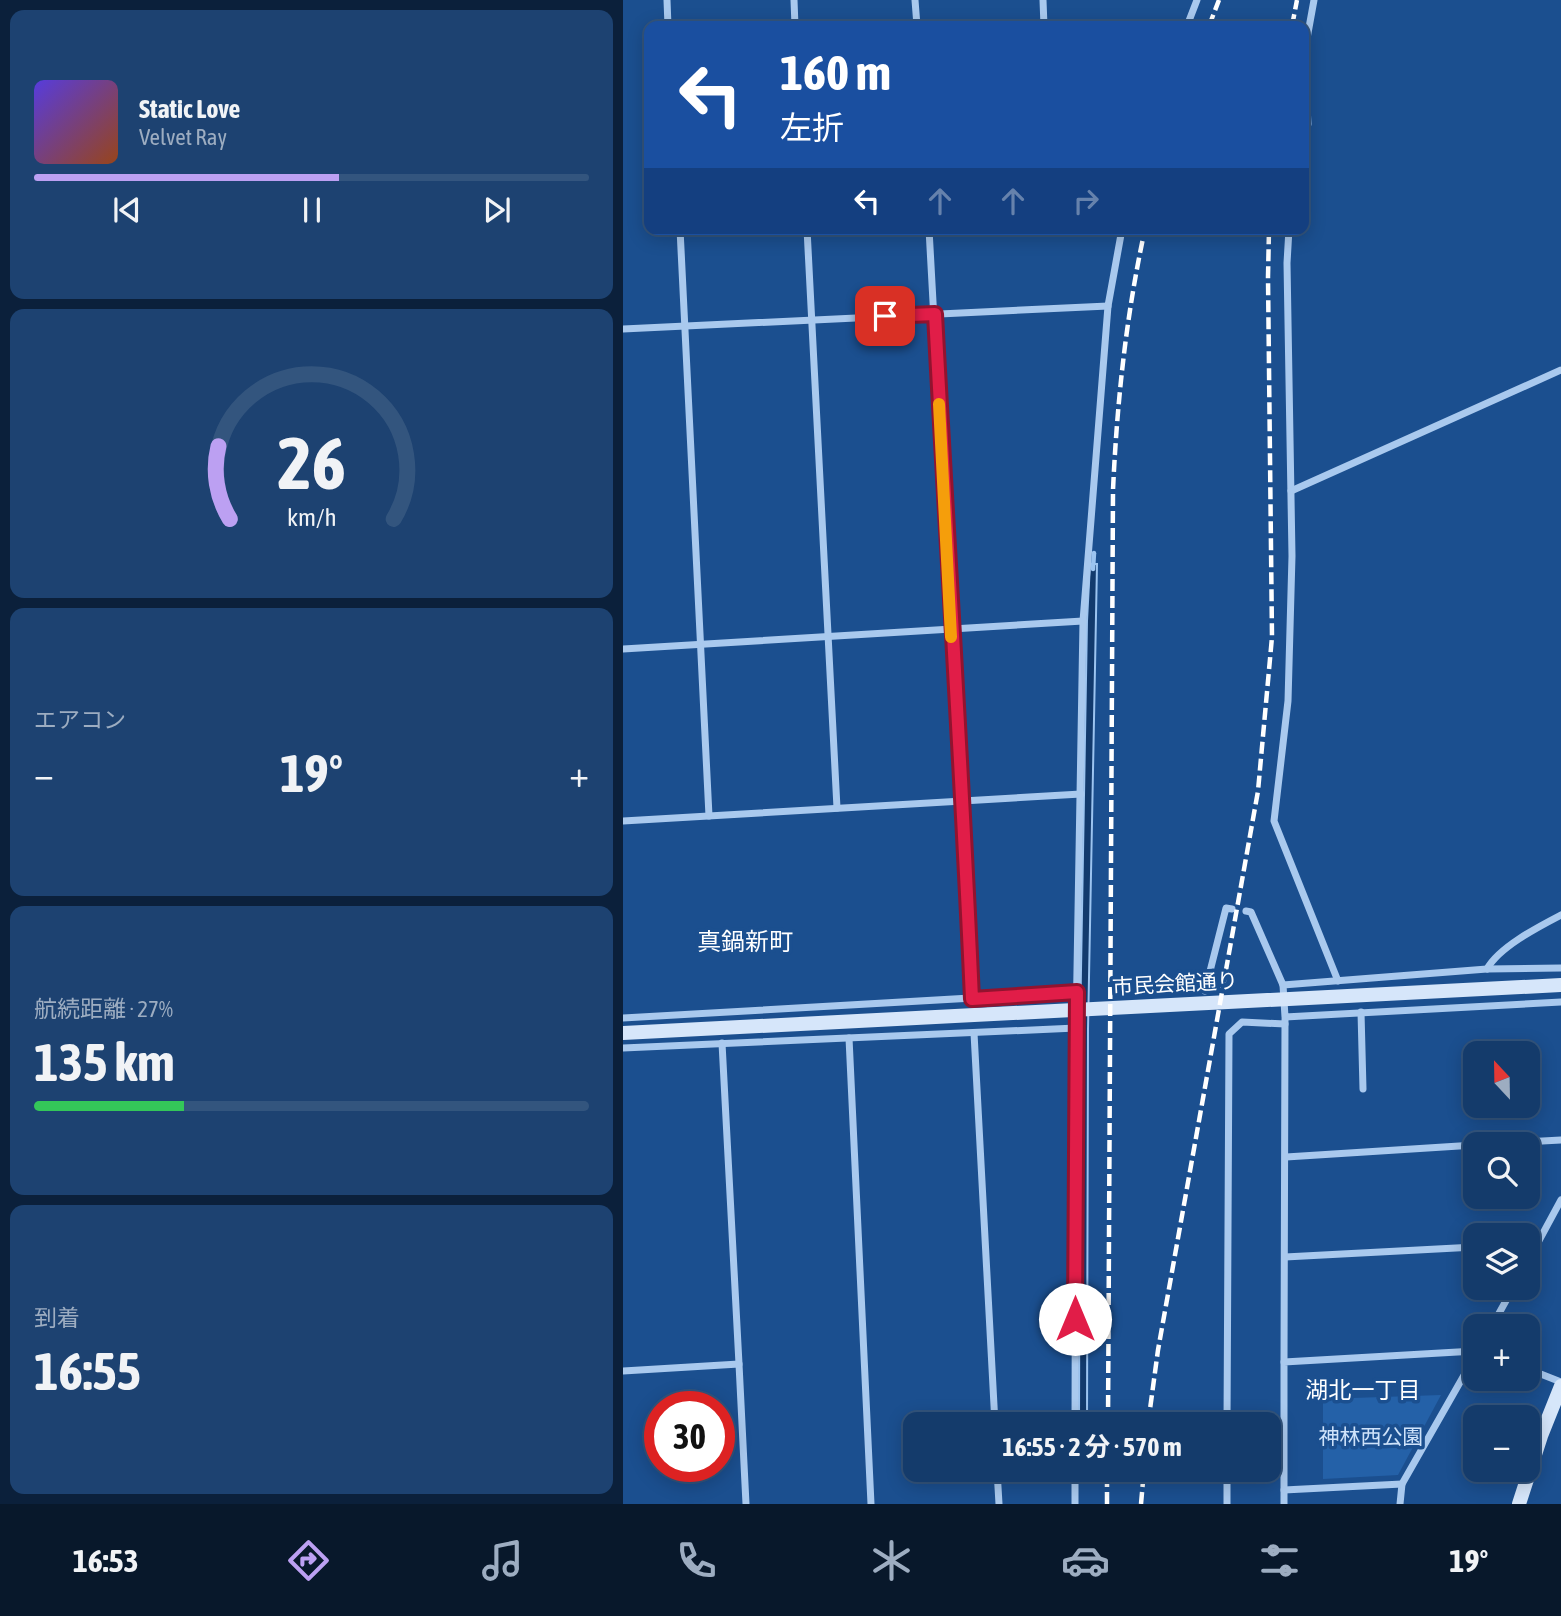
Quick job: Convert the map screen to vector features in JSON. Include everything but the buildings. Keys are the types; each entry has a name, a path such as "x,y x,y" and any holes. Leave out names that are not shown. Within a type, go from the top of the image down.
{"street":[{"path":"667,0 668,21"},
{"path":"793,0 795,21"},
{"path":"915,0 917,21"},
{"path":"1043,0 1044,21"},
{"path":"1189,21 1197,0"},
{"path":"1309,28 1314,0"},
{"path":"680,235 709,816"},
{"path":"807,235 837,808"},
{"path":"929,235 972,999"},
{"path":"1075,1412 1076,1028 1083,621 1108,306 1121,235"},
{"path":"1289,235 1291,491 1288,701 1274,821 1338,981"},
{"path":"623,329 1108,306"},
{"path":"1291,491 1561,370"},
{"path":"623,649 1083,621"},
{"path":"623,821 1080,794"},
{"path":"1206,991 1226,908 1232,909"},
{"path":"1246,911 1251,912 1283,985 1286,1157 1284,1504"},
{"path":"1487,969 1493,958 1561,915"},
{"path":"1283,985 1487,969 1561,968"},
{"name":"市民会館通り","path":"623,1033 1561,985"},
{"path":"623,1018 1077,992"},
{"path":"1227,1412 1229,1034 1242,1021 1561,1002"},
{"path":"1361,1012 1363,1089"},
{"path":"623,1048 1076,1028"},
{"path":"974,1032 994,1412"},
{"path":"849,1038 871,1504"},
{"path":"722,1043 746,1504"},
{"path":"1540,1141 1561,1140"},
{"path":"1286,1157 1463,1146"},
{"path":"1540,1238 1561,1200"},
{"path":"1285,1257 1463,1248"},
{"path":"1284,1362 1463,1355"},
{"path":"623,1371 739,1364"},
{"path":"1519,1504 1561,1384 1540,1374"},
{"path":"1400,1504 1402,1484 1463,1375"},
{"path":"998,1482 999,1504"},
{"path":"1075,1482 1075,1504"},
{"path":"1227,1482 1227,1504"},
{"path":"1284,1490 1402,1484"}],"green space":[{"name":"神林西公園","path":"1441,1395 1398,1475 1323,1479 1323,1399"}],"shaded area":[{"path":"1090,564 1097,564 1088,1029 1087,1412 1079,1412 1080,1028"}],"waterway":[{"path":"1093,569 1094,553"}],"railway":[{"path":"1211,21 1219,0"},
{"path":"1293,21 1297,0"},
{"path":"1108,1412 1113,490 1123,359 1144,235"},
{"path":"1150,1412 1158,1350 1258,791 1272,637 1269,235"},
{"path":"1107,1482 1107,1504"},
{"path":"1141,1504 1143,1482"}],"slow traffic":[{"path":"939,404 951,637"}],"district":[{"name":"真鍋新町","path":"745,942"},
{"name":"湖北一丁目","path":"1363,1390"}],"route":[{"path":"885,316 935,314 972,999 1077,992 1075,1319"}]}
